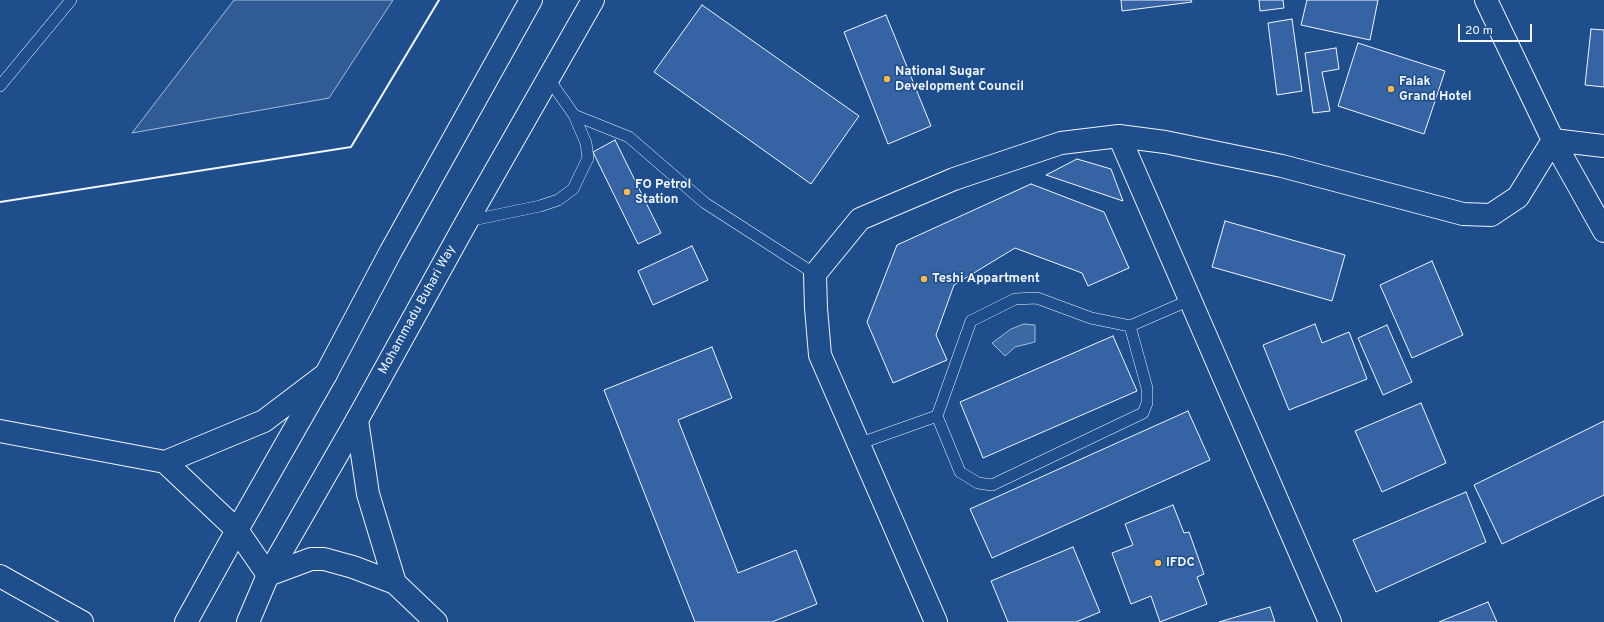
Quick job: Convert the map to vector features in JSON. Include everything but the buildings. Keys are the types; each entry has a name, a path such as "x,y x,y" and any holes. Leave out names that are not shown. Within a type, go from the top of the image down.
{"main road":[{"path":"186,622 326,374 391,251 532,0"},
{"name":"Mohammadu Buhari Way","path":"248,622 268,575 357,420 467,221 593,0"},
{"path":"1486,0 1553,140 1604,231"},
{"path":"936,622 820,355 815,274 860,219 954,179 1061,143 1119,136 1165,142 1282,166 1463,214 1491,215 1518,197 1553,140"},
{"path":"1119,136 1330,622"},
{"path":"1553,140 1604,146"},
{"path":"165,462 264,421 326,374"},
{"path":"357,420 368,494 395,583"},
{"path":"0,431 165,462 237,530 268,575 311,559 324,558 395,583 436,622"},
{"path":"0,576 82,622"}],"lane":[{"path":"0,86 71,0"},
{"path":"467,221 540,206 558,200 573,189 588,158 586,143 574,115 548,78"},
{"path":"574,115 629,137 705,203 815,274"},
{"path":"1130,326 1147,388 1147,403 1143,413 992,485 978,483 960,472 937,416 971,321 1015,299 1036,298 1091,318 1130,326 1190,300"},
{"path":"858,444 937,416"}],"shaded area":[{"path":"234,0 393,0 329,98 132,133"},
{"path":"1024,324 1035,325 1035,342 1015,347 1005,356 992,343 1011,329"}],"wall":[{"path":"0,202 351,147 439,0"}],"place":[{"name":"National Sugar Development Council","path":"887,79"},
{"name":"Falak Grand Hotel","path":"1391,89"},
{"name":"FO Petrol Station","path":"627,192"},
{"name":"Teshi Appartment","path":"924,279"},
{"name":"IFDC","path":"1158,563"}]}
